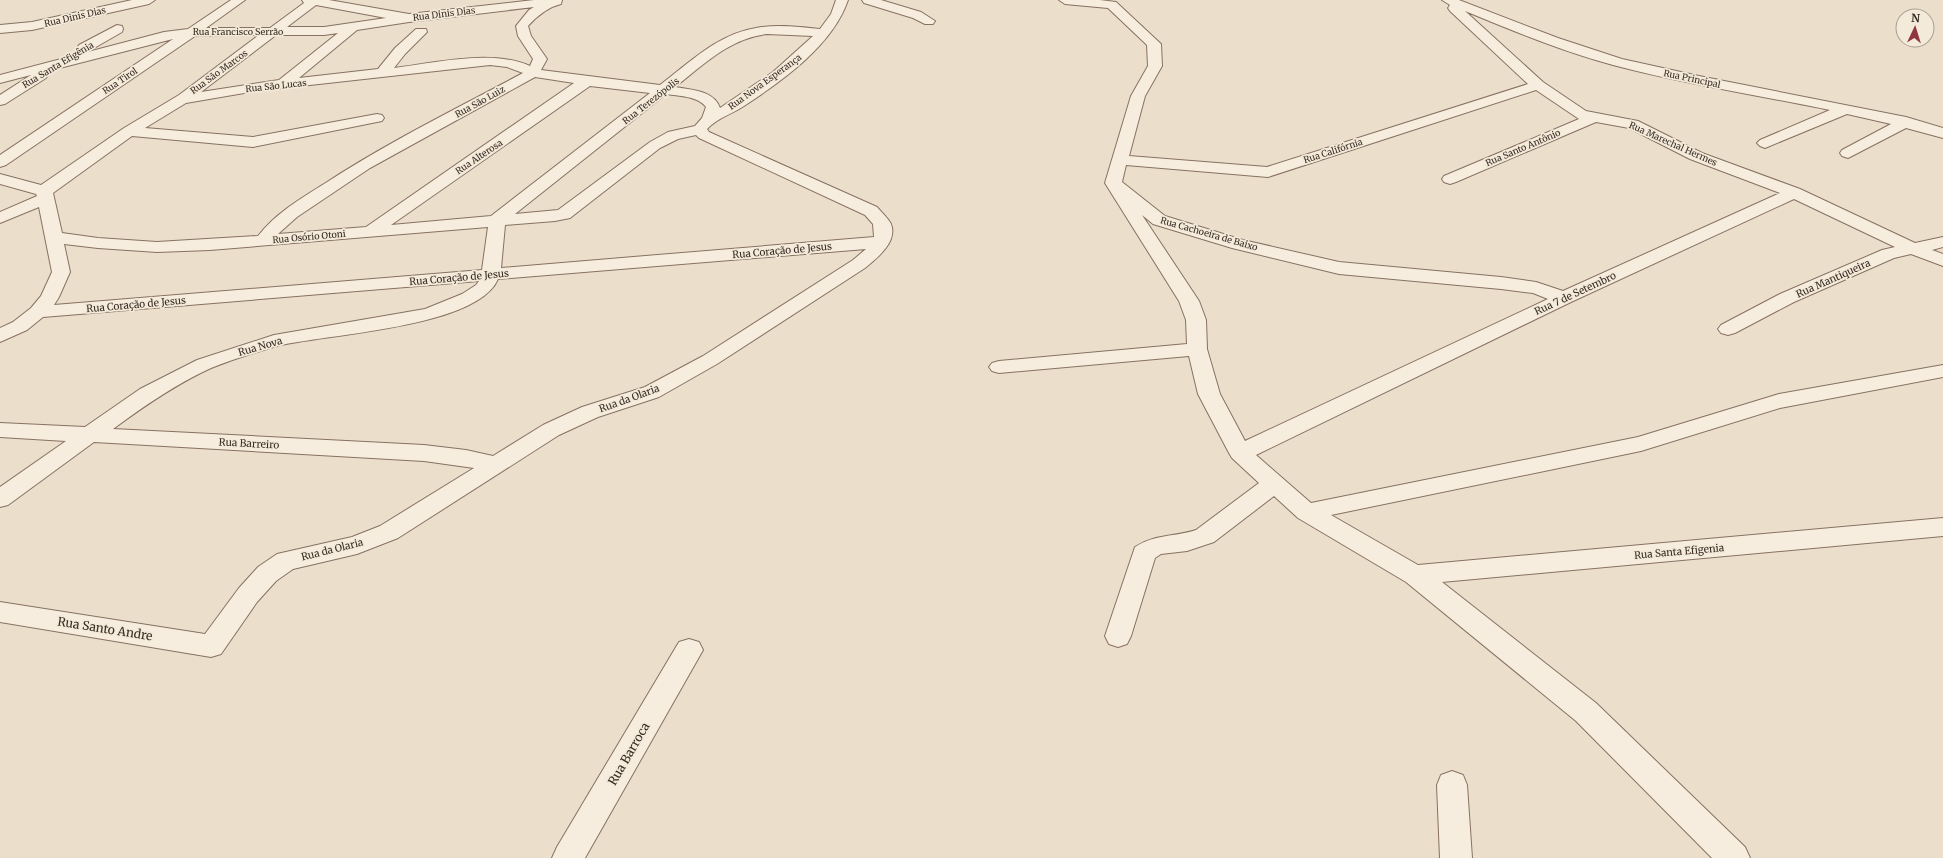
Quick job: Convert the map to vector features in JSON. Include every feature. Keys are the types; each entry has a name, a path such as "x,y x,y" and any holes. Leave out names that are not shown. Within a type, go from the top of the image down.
{"street":[{"path":"0,24 42,16 106,0"},
{"name":"Rua Dinis Dias","path":"0,30 32,26 149,0"},
{"name":"Rua Tirol","path":"0,162 194,32 239,0"},
{"path":"558,0 539,8 522,26 526,40 538,51 540,59 533,73 587,82 665,90 700,96 709,101 713,107 705,124 704,135 871,212 882,223 883,232 880,242"},
{"name":"Rua Dinis Dias","path":"311,1 409,18 558,0"},
{"name":"Rua Nova Esperança","path":"564,214 655,146 673,135 705,124 730,109 808,51 837,15 842,0"},
{"path":"868,0 917,15 929,21"},
{"path":"1065,0 1112,5 1154,44 1155,66 1138,96 1121,160 1113,183 1189,301 1196,320 1197,349 1209,394 1240,453 1306,512 1415,575 1586,712 1734,858"},
{"name":"Rua Marechal Hermes","path":"1446,0 1538,85 1582,115 1632,124 1696,156 1794,193"},
{"name":"Rua Principal","path":"1446,0 1586,52 1618,62 1699,81 1906,122 1943,133"},
{"name":"Rua São Marcos","path":"182,99 273,32 311,1"},
{"name":"Rua Francisco Serrão","path":"0,79 164,36 194,32 324,31 352,28 409,18"},
{"path":"282,85 352,28"},
{"name":"Rua Santa Efigênia","path":"0,100 117,29"},
{"name":"Rua Terezópolis","path":"497,220 665,90 706,56 736,38 756,31 773,30 823,33"},
{"path":"381,74 395,57 421,32"},
{"name":"Rua São Lucas","path":"0,218 45,195 129,131 182,99 282,85 490,61 502,61 516,65 533,73"},
{"name":"Rua São Luiz","path":"263,241 274,227 291,213 364,165 533,73"},
{"name":"Rua Alterosa","path":"371,231 587,82"},
{"name":"Rua Califórnia","path":"1121,160 1268,172 1538,85"},
{"path":"1765,143 1846,109"},
{"name":"Rua Santo Antônio","path":"1450,179 1595,117"},
{"path":"129,131 253,142 377,118"},
{"path":"1848,153 1906,122"},
{"path":"0,179 45,195 61,272 50,297 38,312 20,326 0,336"},
{"name":"Rua Cachoeira de Baixo","path":"1113,183 1159,220 1238,244 1339,268 1500,283 1536,288 1564,298"},
{"path":"1794,193 1943,261"},
{"name":"Rua 7 de Setembro","path":"1240,453 1564,298 1794,193"},
{"name":"Rua Osório Otoni","path":"54,237 98,243 157,247 263,241 564,214"},
{"name":"Rua Nova","path":"0,499 147,394 204,364 274,341 430,314 453,306 472,296 486,285 491,274 497,220"},
{"name":"Rua Coração de Jesus","path":"38,312 880,242"},
{"name":"Rua da Olaria","path":"211,646 248,595 267,574 286,561 357,545 389,532 551,430 590,412 652,392 710,360 859,264 874,253 880,242"},
{"name":"Rua Mantiqueira","path":"1728,329 1787,298 1888,254 1943,242"},
{"path":"0,328 20,326"},
{"path":"999,367 1197,349"},
{"path":"1306,512 1544,465 1641,444 1779,401 1943,371"},
{"name":"Rua Barreiro","path":"0,430 424,453 466,458 497,465"},
{"path":"1118,636 1144,553 1154,546 1187,542 1205,536 1274,484"},
{"name":"Rua Santa Efigenia","path":"1415,575 1943,527"},
{"name":"Rua Santo Andre","path":"0,612 211,646"},
{"name":"Rua Barroca","path":"568,858 689,650"},
{"path":"1452,785 1456,858"}]}
